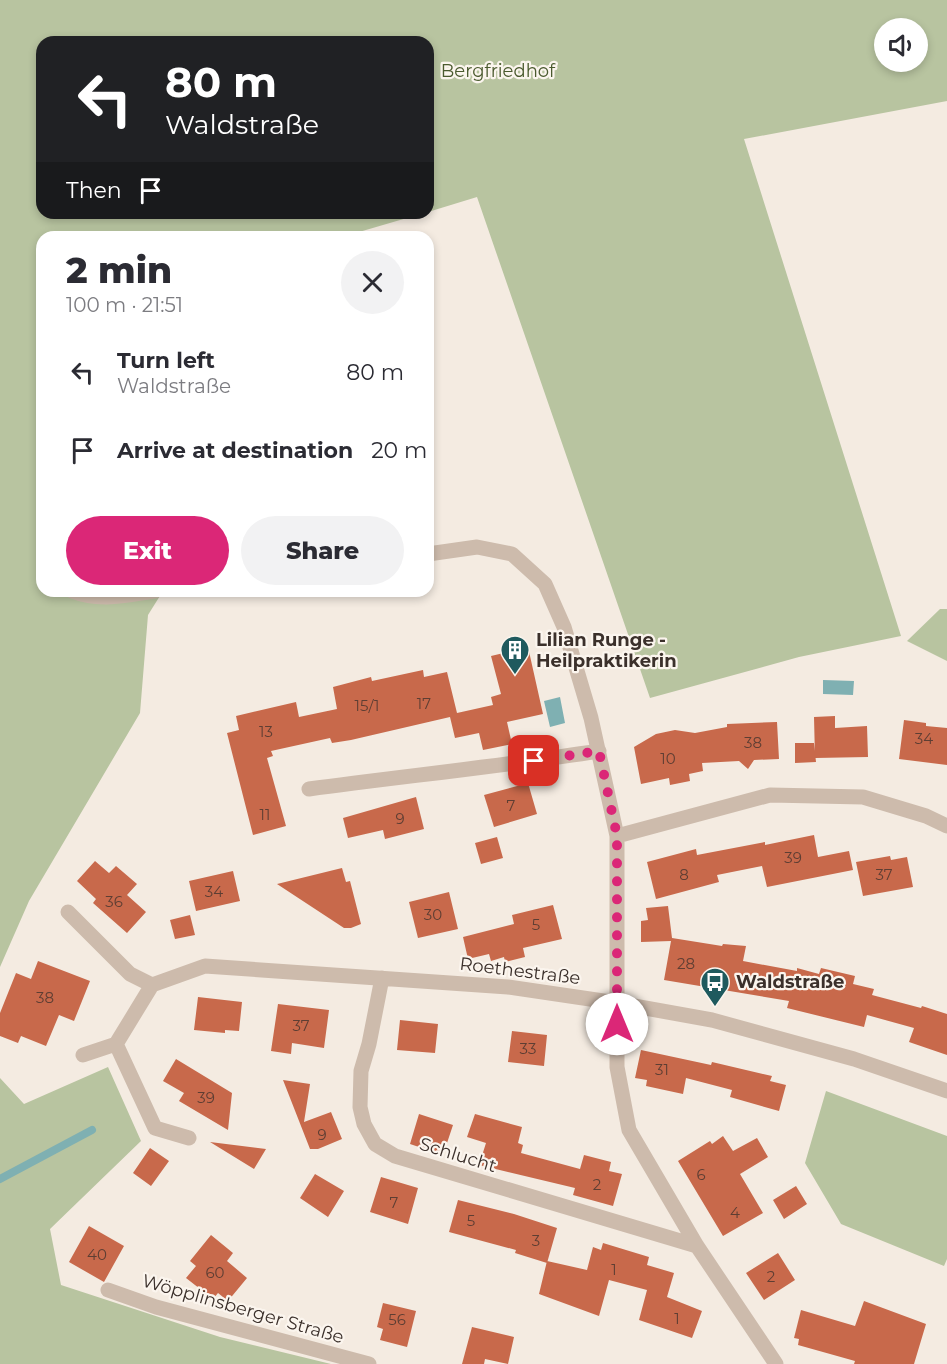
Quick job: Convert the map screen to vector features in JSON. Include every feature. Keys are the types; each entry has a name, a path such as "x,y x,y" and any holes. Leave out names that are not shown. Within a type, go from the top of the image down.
{"street":[{"path":"434,553 477,547 512,554 545,584 564,627 591,718 617,836 617,1067 629,1130 697,1246 776,1364"},
{"path":"102,597 120,597"},
{"path":"309,789 599,751"},
{"path":"617,836 770,795 863,797 926,816 947,826"},
{"path":"68,912 130,974 152,985 116,1044 83,1055"},
{"name":"Roethestraße","path":"152,985 205,966 508,987 712,1020 854,1059 947,1090"},
{"name":"Schlucht","path":"382,978 369,1044 361,1071 360,1107 364,1124 375,1144 395,1156 697,1246"},
{"path":"116,1044 155,1128 189,1138"},
{"name":"Wöpplinsberger Straße","path":"108,1290 156,1307 369,1364"}],"green space":[{"name":"Bergfriedhof","path":"0,0 947,0 947,101 744,139 901,636 799,657 650,698 477,197 434,210 434,36 36,36 36,219 404,219 362,231 36,231 36,597 159,597 148,615 140,713 29,901 0,967"},
{"path":"940,609 947,609 947,661 907,641"},
{"path":"108,1067 141,1141 50,1229 61,1285 220,1337 331,1364 0,1364 0,1078 24,1104"},
{"path":"826,1091 947,1136 947,1259 944,1266 841,1224 805,1163"}],"water":[{"path":"823,680 854,681 853,695 823,694"},
{"path":"560,697 565,723 550,727 544,701"}],"building":[{"path":"528,647 543,714 507,722 512,744 483,750 479,733 455,738 450,717 351,740 332,743 330,738 271,751 273,756 267,758 286,826 253,835 227,733 239,730 236,716 296,702 299,717 337,709 333,687 371,677 372,681 423,670 424,677 447,672 457,713 493,705 491,697 501,694 491,656"},
{"path":"835,716 835,728 867,726 868,757 815,758 814,717"},
{"path":"904,720 926,723 926,726 947,728 947,765 899,759"},
{"path":"777,722 779,759 754,760 748,769 739,761 702,763 703,771 689,774 690,781 670,785 669,778 641,784 634,747 656,734 675,730 695,733 727,727 727,724"},
{"path":"795,743 814,743 816,762 795,763"},
{"path":"528,783 537,814 494,827 484,795"},
{"path":"416,797 424,829 385,839 383,830 348,838 343,818"},
{"path":"814,835 818,857 849,851 853,870 767,887 762,866 717,875 719,882 656,899 647,862 696,849 697,855"},
{"path":"497,837 503,858 481,864 475,843"},
{"path":"890,856 891,860 907,857 913,887 863,896 856,862"},
{"path":"95,861 109,873 116,866 137,884 127,895 146,912 127,933 93,903 96,899 77,881"},
{"path":"342,868 346,882 350,881 361,924 351,928 344,928 277,884"},
{"path":"233,871 240,901 196,911 189,881"},
{"path":"449,892 458,929 418,938 409,902"},
{"path":"553,905 562,939 523,948 525,957 505,962 504,957 491,961 489,954 468,959 463,937 514,924 512,915"},
{"path":"668,906 672,938 722,946 723,944 746,946 743,961 797,971 797,968 819,974 821,968 855,976 853,984 874,989 872,995 947,1014 947,1055 909,1042 914,1028 867,1015 864,1027 787,1008 789,1001 664,980 671,941 641,942 641,921 648,920 646,908"},
{"path":"190,915 195,935 175,939 170,920"},
{"path":"38,961 90,981 74,1021 59,1015 46,1046 21,1036 18,1043 0,1036 0,1013 16,973 31,979"},
{"path":"198,997 242,1002 239,1031 225,1030 225,1033 194,1030"},
{"path":"278,1004 329,1010 324,1048 292,1043 291,1054 271,1051"},
{"path":"400,1020 438,1024 435,1053 397,1050"},
{"path":"512,1031 547,1035 544,1066 508,1062"},
{"path":"641,1050 711,1065 712,1062 772,1076 770,1081 786,1085 779,1111 730,1097 732,1090 686,1078 683,1094 646,1086 647,1080 635,1078"},
{"path":"176,1059 232,1093 228,1130 179,1101 184,1093 163,1081"},
{"path":"283,1080 310,1084 304,1122 331,1112 342,1139 318,1149 310,1149"},
{"path":"419,1114 453,1125 443,1155 410,1144"},
{"path":"475,1114 522,1127 518,1143 523,1145 521,1153 580,1169 584,1155 611,1162 609,1171 622,1174 613,1206 573,1195 575,1188 479,1165 486,1143 467,1137"},
{"path":"723,1136 733,1151 757,1138 768,1157 740,1174 763,1213 723,1236 678,1161 710,1141 712,1144"},
{"path":"210,1142 266,1149 254,1169"},
{"path":"150,1148 169,1161 151,1186 133,1173"},
{"path":"315,1174 344,1191 328,1217 300,1198"},
{"path":"381,1177 418,1188 408,1224 370,1212"},
{"path":"796,1186 807,1204 784,1219 773,1200"},
{"path":"458,1200 557,1228 547,1263 515,1253 516,1250 449,1232"},
{"path":"89,1226 124,1246 104,1282 69,1262"},
{"path":"211,1235 233,1253 227,1261 247,1278 228,1301 218,1293 213,1299 186,1278 196,1266 190,1261"},
{"path":"603,1243 649,1257 647,1265 674,1273 667,1297 702,1311 692,1338 639,1320 647,1290 609,1280 599,1316 539,1294 547,1261 587,1270 593,1247 601,1250"},
{"path":"778,1253 795,1280 764,1300 746,1273"},
{"path":"864,1301 926,1324 914,1364 854,1364 855,1361 798,1345 799,1339 794,1338 801,1310 855,1326"},
{"path":"383,1303 416,1311 407,1347 380,1340 383,1329 377,1327"},
{"path":"472,1327 514,1337 508,1364 485,1359 484,1364 462,1364"}],"waterway":[{"path":"0,1179 92,1130"}],"place":[{"name":"Lilian Runge - Heilpraktikerin","path":"515,676"},
{"name":"Waldstraße","path":"715,1008"}],"route":[{"path":"534,761 599,751 617,836 617,1024"}]}
